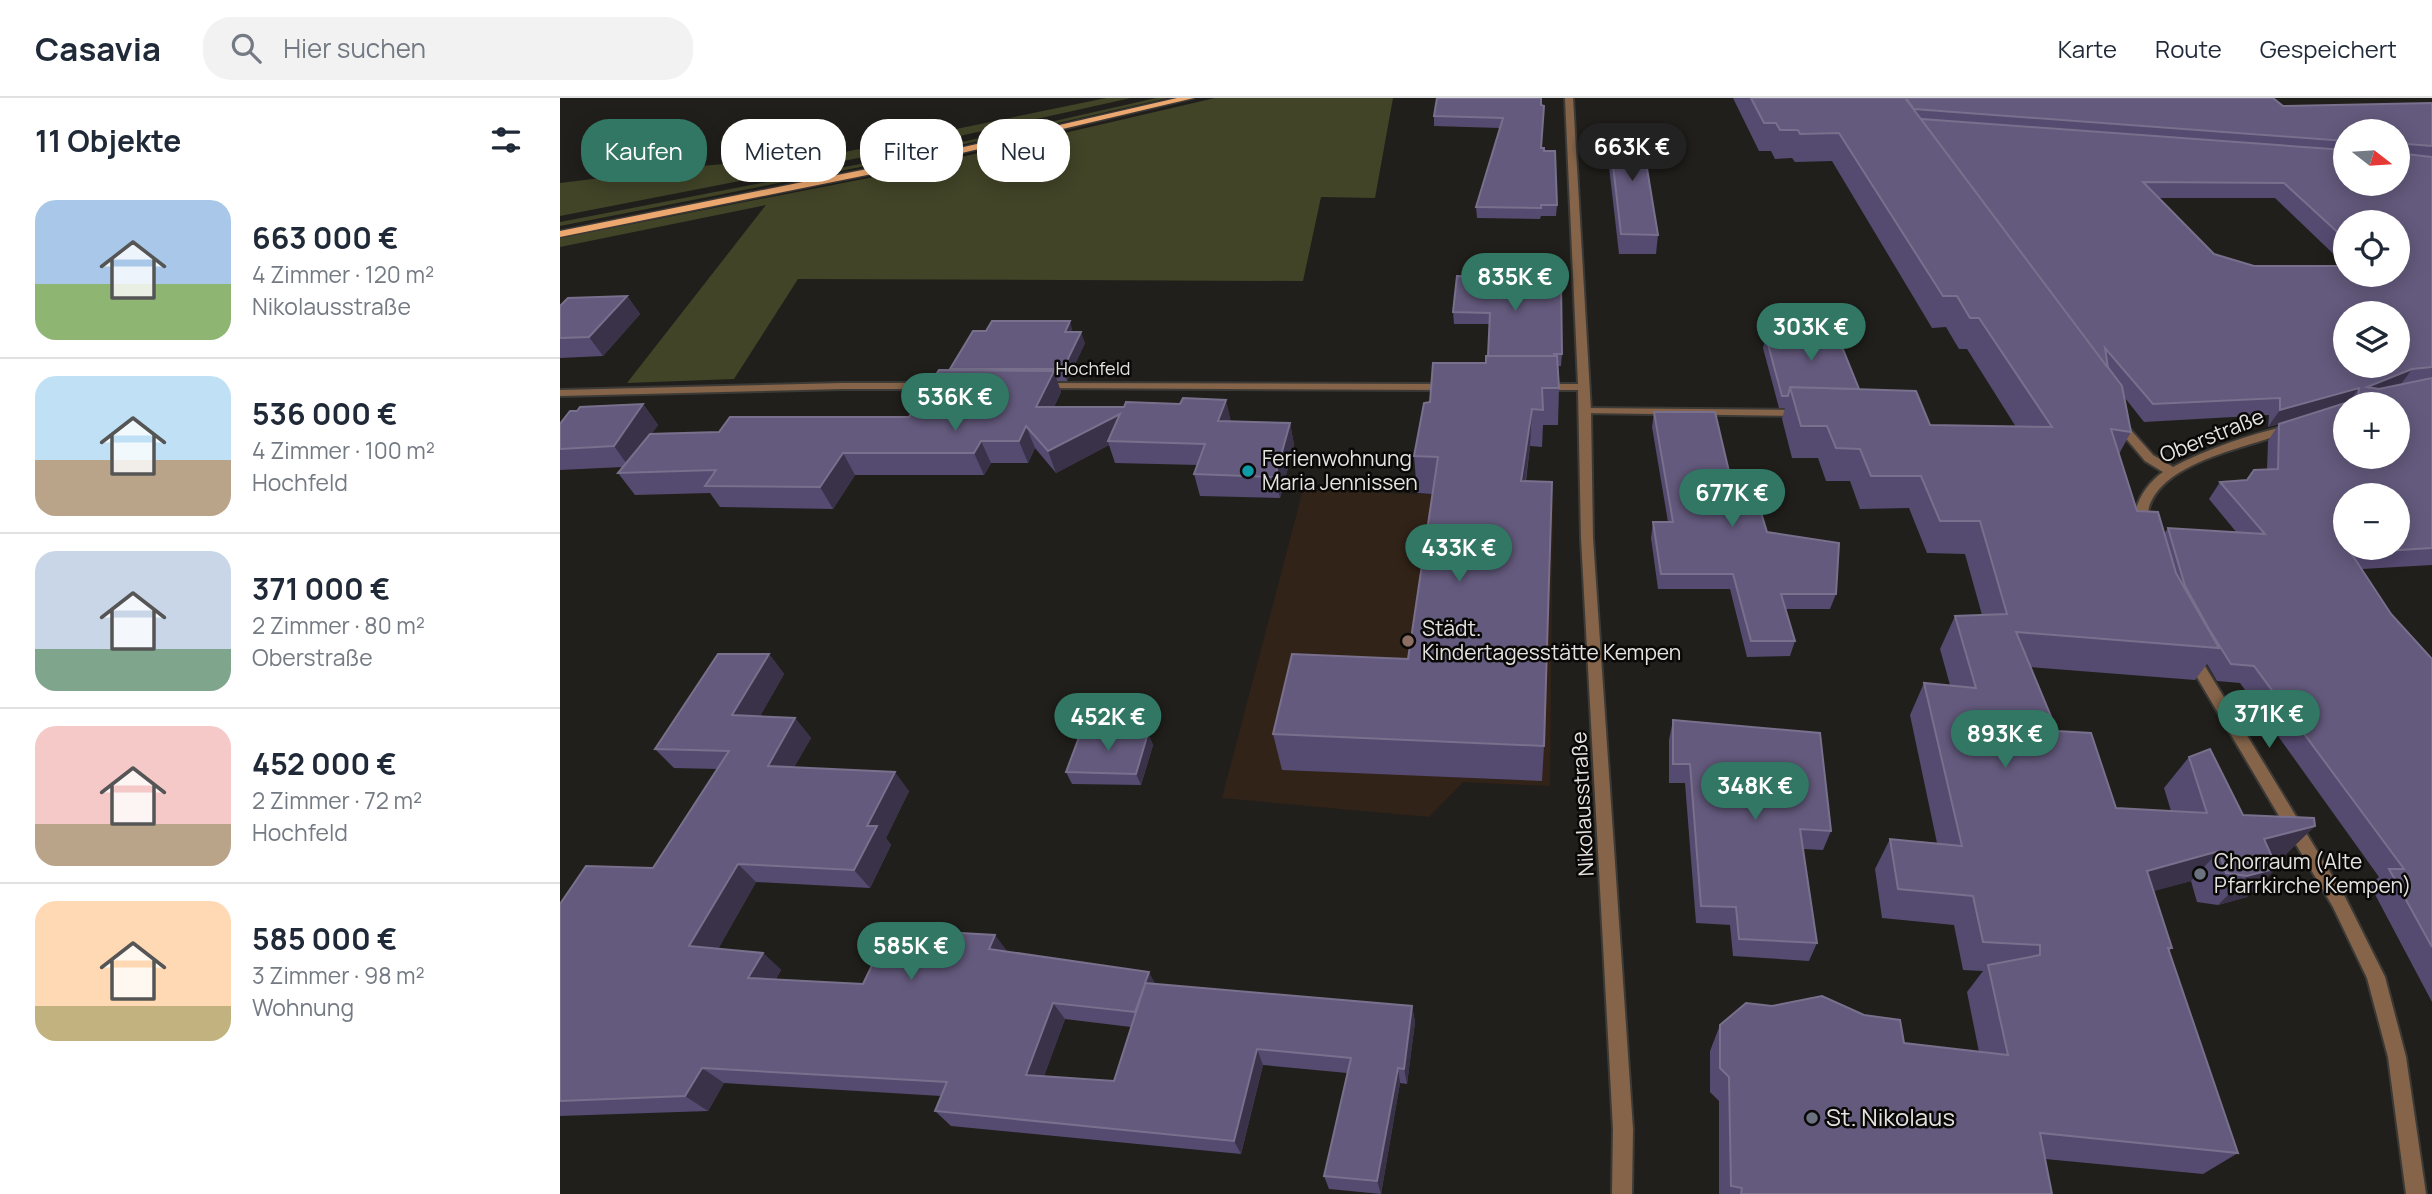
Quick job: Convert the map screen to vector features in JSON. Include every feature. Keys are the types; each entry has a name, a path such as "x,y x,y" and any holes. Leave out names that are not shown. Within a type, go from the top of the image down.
{"main road":[{"path":"560,234 850,175 1189,98"}],"street":[{"name":"Nikolausstraße","path":"1569,98 1585,411 1587,538 1623,1129 1622,1194"},
{"path":"560,393 954,386"},
{"name":"Hochfeld","path":"1024,386 1458,387"},
{"path":"1528,387 1584,387"},
{"path":"2106,408 2150,458 2173,472"},
{"path":"1585,411 1814,414"},
{"name":"Oberstraße","path":"2146,544 2141,523 2146,500 2158,481 2236,444 2309,421"},
{"path":"2182,638 2339,902 2376,977 2396,1057 2416,1194"}],"shaded area":[{"name":"Städt. Kindertagesstätte Kempen","path":"1303,490 1553,499 1550,786 1463,782 1429,817 1222,798"}],"green space":[{"path":"1106,98 1131,98 1036,119 1004,119"},
{"path":"1156,98 1168,98 1070,120 1063,119"},
{"path":"1215,98 1393,98 1375,198 1321,197 1303,281 798,279 734,379 627,383 766,205 560,247 560,238 860,180 860,182 963,182 963,157 977,153 977,182 1070,182 1070,132"},
{"path":"977,125 977,132 963,135 963,128"},
{"path":"977,139 977,141 963,145 963,142"},
{"path":"860,149 860,158 846,160 846,152"},
{"path":"721,164 721,182 735,182 560,216 560,183 581,180 707,182 707,165"},
{"path":"860,164 860,167 846,170 846,167"},
{"path":"767,182 784,182 560,226 560,222"}],"building":[{"path":"1437,98 1541,98 1541,105 1544,106 1541,148 1544,148 1544,151 1555,151 1557,205 1541,205 1541,208 1476,207 1503,118 1434,116"},
{"path":"1751,98 1905,98 2122,386 2131,432 2111,429 2137,511 2158,512 2176,573 2219,648 2016,632 2057,731 2091,733 2116,808 2207,813 2189,757 2210,749 2243,815 2314,818 2315,826 2264,839 2277,868 2247,876 2226,873 2219,851 2147,871 2172,948 2168,948 2238,1153 2040,1133 2052,1194 1741,1194 1742,1188 1731,1186 1729,1077 1720,1068 1720,1025 1746,1003 1772,1006 1822,996 1864,1015 1900,1020 1904,1043 2008,1055 1988,965 2040,955 2040,945 1983,942 1973,896 1898,889 1890,839 1962,846 1924,683 1976,688 1955,616 2007,614 1980,521 1940,521 1921,476 1871,476 1860,449 1836,448 1827,426 1801,426 1790,387 1916,391 1930,425 2052,427 1979,318 1970,318 1957,296 1943,296 1839,133 1800,134 1798,130 1780,130 1776,123 1764,123"},
{"path":"1906,98 2273,98 2283,106 2432,103 2432,146 2410,144 2410,119 2333,119 2333,140 1914,109"},
{"path":"1921,119 2333,149 2333,196 2410,196 2410,154 2432,157 2432,367 2410,370 2410,301 2333,301 2333,378 2390,378 2367,387 2379,389 2432,378 2432,548 2410,549 2410,483 2333,483 2333,560 2356,560 2391,614 2432,659 2432,947 2389,869 2404,869 2254,666 2231,664 2185,586 2168,528 2265,534 2220,482 2247,480 2254,470 2278,469 2279,424 2333,407 2333,469 2410,469 2410,392 2359,392 2359,388 2333,392 2333,395 2280,410 2280,398 2153,404 2105,348 2108,368","holes":["2143,182 2284,183 2333,228 2333,210 2410,210 2410,287 2333,287 2333,266 2254,266 2214,254"]},
{"path":"1640,126 1658,235 1621,234 1609,131"},
{"path":"1457,276 1540,278 1540,282 1561,282 1562,354 1488,356 1490,313 1453,312"},
{"path":"627,296 589,337 560,338 560,306 568,298"},
{"path":"992,321 1070,321 1065,332 1081,332 1063,369 950,369 973,331 986,331"},
{"path":"1766,337 1838,337 1859,389 1790,387 1788,396 1782,396"},
{"path":"1486,356 1557,356 1559,388 1542,388 1543,410 1532,409 1521,481 1552,482 1544,746 1273,734 1292,654 1408,659 1438,457 1414,456 1424,403 1430,402 1433,363 1486,363"},
{"path":"939,370 1054,371 1036,407 1124,407 1126,402 1180,404 1183,398 1226,400 1218,421 1290,423 1275,477 1194,474 1205,444 1108,441 1120,414 1048,451 1026,426 1019,441 981,441 974,453 843,453 820,487 705,486 716,470 618,473 650,434 719,432 730,417 909,417"},
{"path":"643,404 614,446 560,449 560,424 570,411 577,411 580,407"},
{"path":"1654,412 1715,412 1731,480 1751,480 1767,532 1839,543 1836,594 1781,594 1795,641 1751,641 1733,574 1661,574 1653,522 1673,522"},
{"path":"718,654 769,654 732,715 795,718 768,766 895,772 867,826 877,826 854,870 738,864 689,946 763,953 748,978 863,984 878,953 933,956 943,932 995,935 989,949 1149,972 1145,983 1412,1006 1404,1069 1398,1068 1377,1181 1324,1176 1351,1058 1257,1049 1234,1141 935,1111 947,1082 702,1068 685,1096 560,1101 560,904 586,866 653,868 729,751 655,749","holes":["1145,984 1114,1081 1026,1075 1053,1003 1135,1012"]},
{"path":"1673,720 1820,733 1831,831 1800,829 1817,943 1739,939 1736,907 1701,906 1690,764 1673,764"},
{"path":"1081,732 1148,733 1136,774 1066,772"}],"place":[{"name":"Ferienwohnung Maria Jennissen","path":"1248,471"},
{"name":"Städt. Kindertagesstätte Kempen","path":"1408,641"},
{"name":"Chorraum (Alte Pfarrkirche Kempen)","path":"2200,874"},
{"name":"St. Nikolaus","path":"1812,1118"}]}
